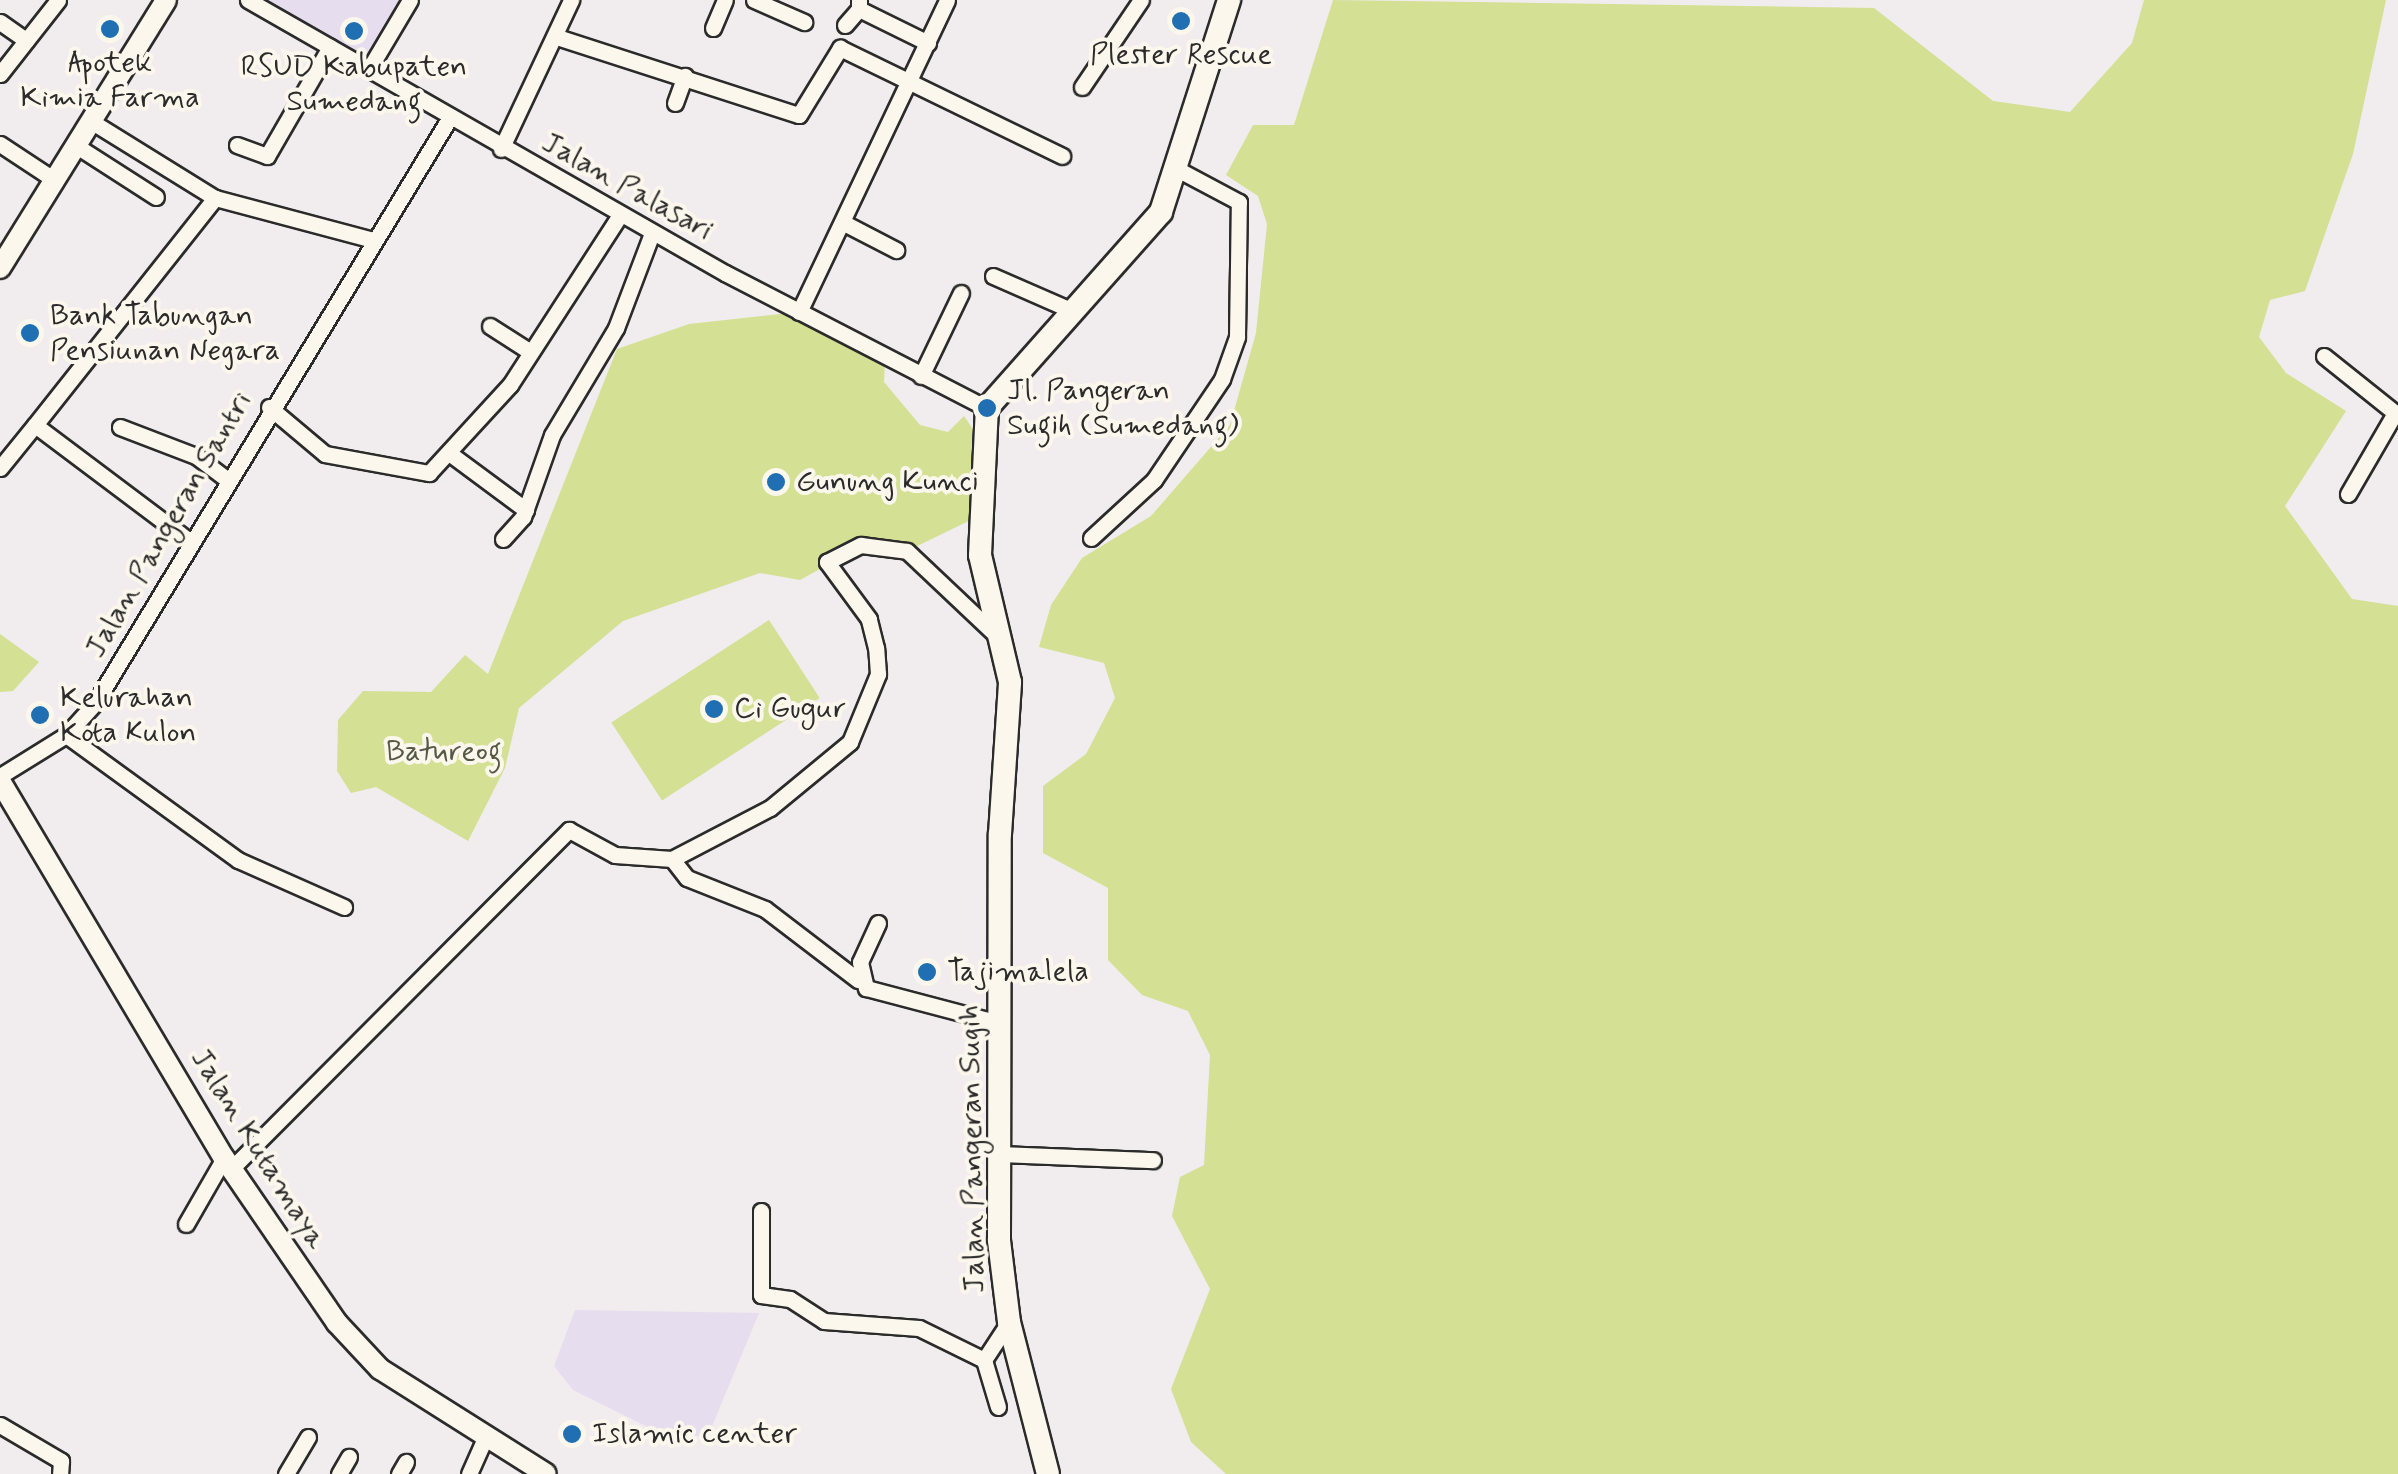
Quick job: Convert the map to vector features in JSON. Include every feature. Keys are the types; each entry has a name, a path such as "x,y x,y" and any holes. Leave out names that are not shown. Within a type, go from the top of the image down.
{"highway":[{"path":"987,408 1151,228 1178,168 1229,0"},
{"name":"Jalan Pangeran Sugih","path":"987,408 980,555 1002,640 1010,717 999,1023 1009,1322 1048,1474"}],"main road":[{"path":"0,268 166,0"},
{"name":"Jalan Kutamaya","path":"0,778 227,1164 358,1348 484,1441 546,1474"}],"street":[{"path":"0,74 58,0"},
{"name":"Jalan Palasari","path":"248,0 652,233 987,408"},
{"path":"368,70 410,0"},
{"path":"501,149 571,0"},
{"path":"713,28 725,0"},
{"path":"754,0 804,22"},
{"path":"798,312 844,223 947,0"},
{"path":"1082,87 1141,0"},
{"path":"845,24 859,5 928,43"},
{"path":"0,22 26,40"},
{"path":"556,37 590,55 685,76 798,115 840,48 1062,156"},
{"path":"238,145 266,156 330,47"},
{"path":"676,103 685,76"},
{"name":"Jalan Pangeran Santri","path":"0,778 66,735 148,625 269,407 449,119"},
{"path":"91,121 215,198 373,240"},
{"path":"0,144 54,178"},
{"path":"75,145 156,197"},
{"path":"1091,538 1137,503 1165,466 1222,379 1237,337 1239,202 1178,168"},
{"path":"0,468 215,198"},
{"path":"269,407 311,448 414,477 449,452 529,351 620,215"},
{"path":"844,223 896,250"},
{"path":"503,539 526,510 552,435 616,328 652,233"},
{"path":"993,276 1073,311"},
{"path":"921,376 961,293"},
{"path":"490,326 529,351"},
{"path":"2324,356 2396,414 2348,494"},
{"path":"35,425 192,543"},
{"path":"120,427 196,456 227,480"},
{"path":"449,452 526,510"},
{"path":"186,1224 227,1164 569,830 615,855 672,859 770,808 850,742 864,716 876,648 869,619 827,562 860,545 907,551 1002,640"},
{"path":"66,735 238,860 344,907"},
{"path":"672,859 687,878 765,908 858,980 888,998 999,1023"},
{"path":"858,980 878,924"},
{"path":"1001,1154 1153,1160"},
{"path":"762,1211 761,1295 790,1298 824,1321 919,1328 984,1360 998,1406"},
{"path":"984,1360 1009,1322"},
{"path":"0,1425 61,1461 60,1474"},
{"path":"286,1474 308,1437"},
{"path":"469,1474 484,1441"},
{"path":"339,1474 349,1456"}],"shaded area":[{"name":"RSUD Kabupaten Sumedang","path":"268,0 408,0 370,61"},
{"path":"575,1310 759,1313 710,1431 680,1443 573,1390 554,1366"}],"green space":[{"path":"1333,0 1874,8 1993,101 2070,112 2132,43 2144,0 2386,0 2353,154 2305,291 2270,300 2259,337 2286,373 2346,411 2285,506 2352,599 2398,606 2398,1474 1226,1474 1191,1442 1171,1389 1210,1289 1172,1216 1180,1177 1204,1165 1210,1055 1188,1011 1142,995 1108,960 1108,888 1043,853 1043,786 1086,754 1115,698 1104,663 1039,647 1051,605 1082,558 1151,516 1230,425 1256,333 1267,224 1258,196 1226,175 1253,125 1294,125"},
{"name":"Gunung Kunci","path":"799,312 885,358 884,382 920,425 948,432 964,416 987,450 983,514 907,551 856,549 800,580 760,573 623,621 519,708 505,768 468,841 376,787 351,793 337,771 338,720 363,691 431,692 465,655 488,674 617,349 689,324"},
{"name":"Ci Gugur","path":"769,620 820,698 662,800 611,722"},
{"path":"0,634 39,662 13,691 0,692"}],"place":[{"name":"Plester Rescue","path":"1181,21"},
{"name":"Apotek Kimia Farma","path":"110,29"},
{"name":"RSUD Kabupaten Sumedang","path":"354,31"},
{"name":"Bank Tabungan Pensiunan Negara","path":"30,333"},
{"name":"Jl. Pangeran Sugih (Sumedang)","path":"987,408"},
{"name":"Gunung Kunci","path":"776,482"},
{"name":"Ci Gugur","path":"714,709"},
{"name":"Kelurahan Kota Kulon","path":"40,715"},
{"name":"Tajimalela","path":"927,972"},
{"name":"Islamic center","path":"572,1434"}],"park label":[{"name":"Batureog","path":"444,752"}]}
